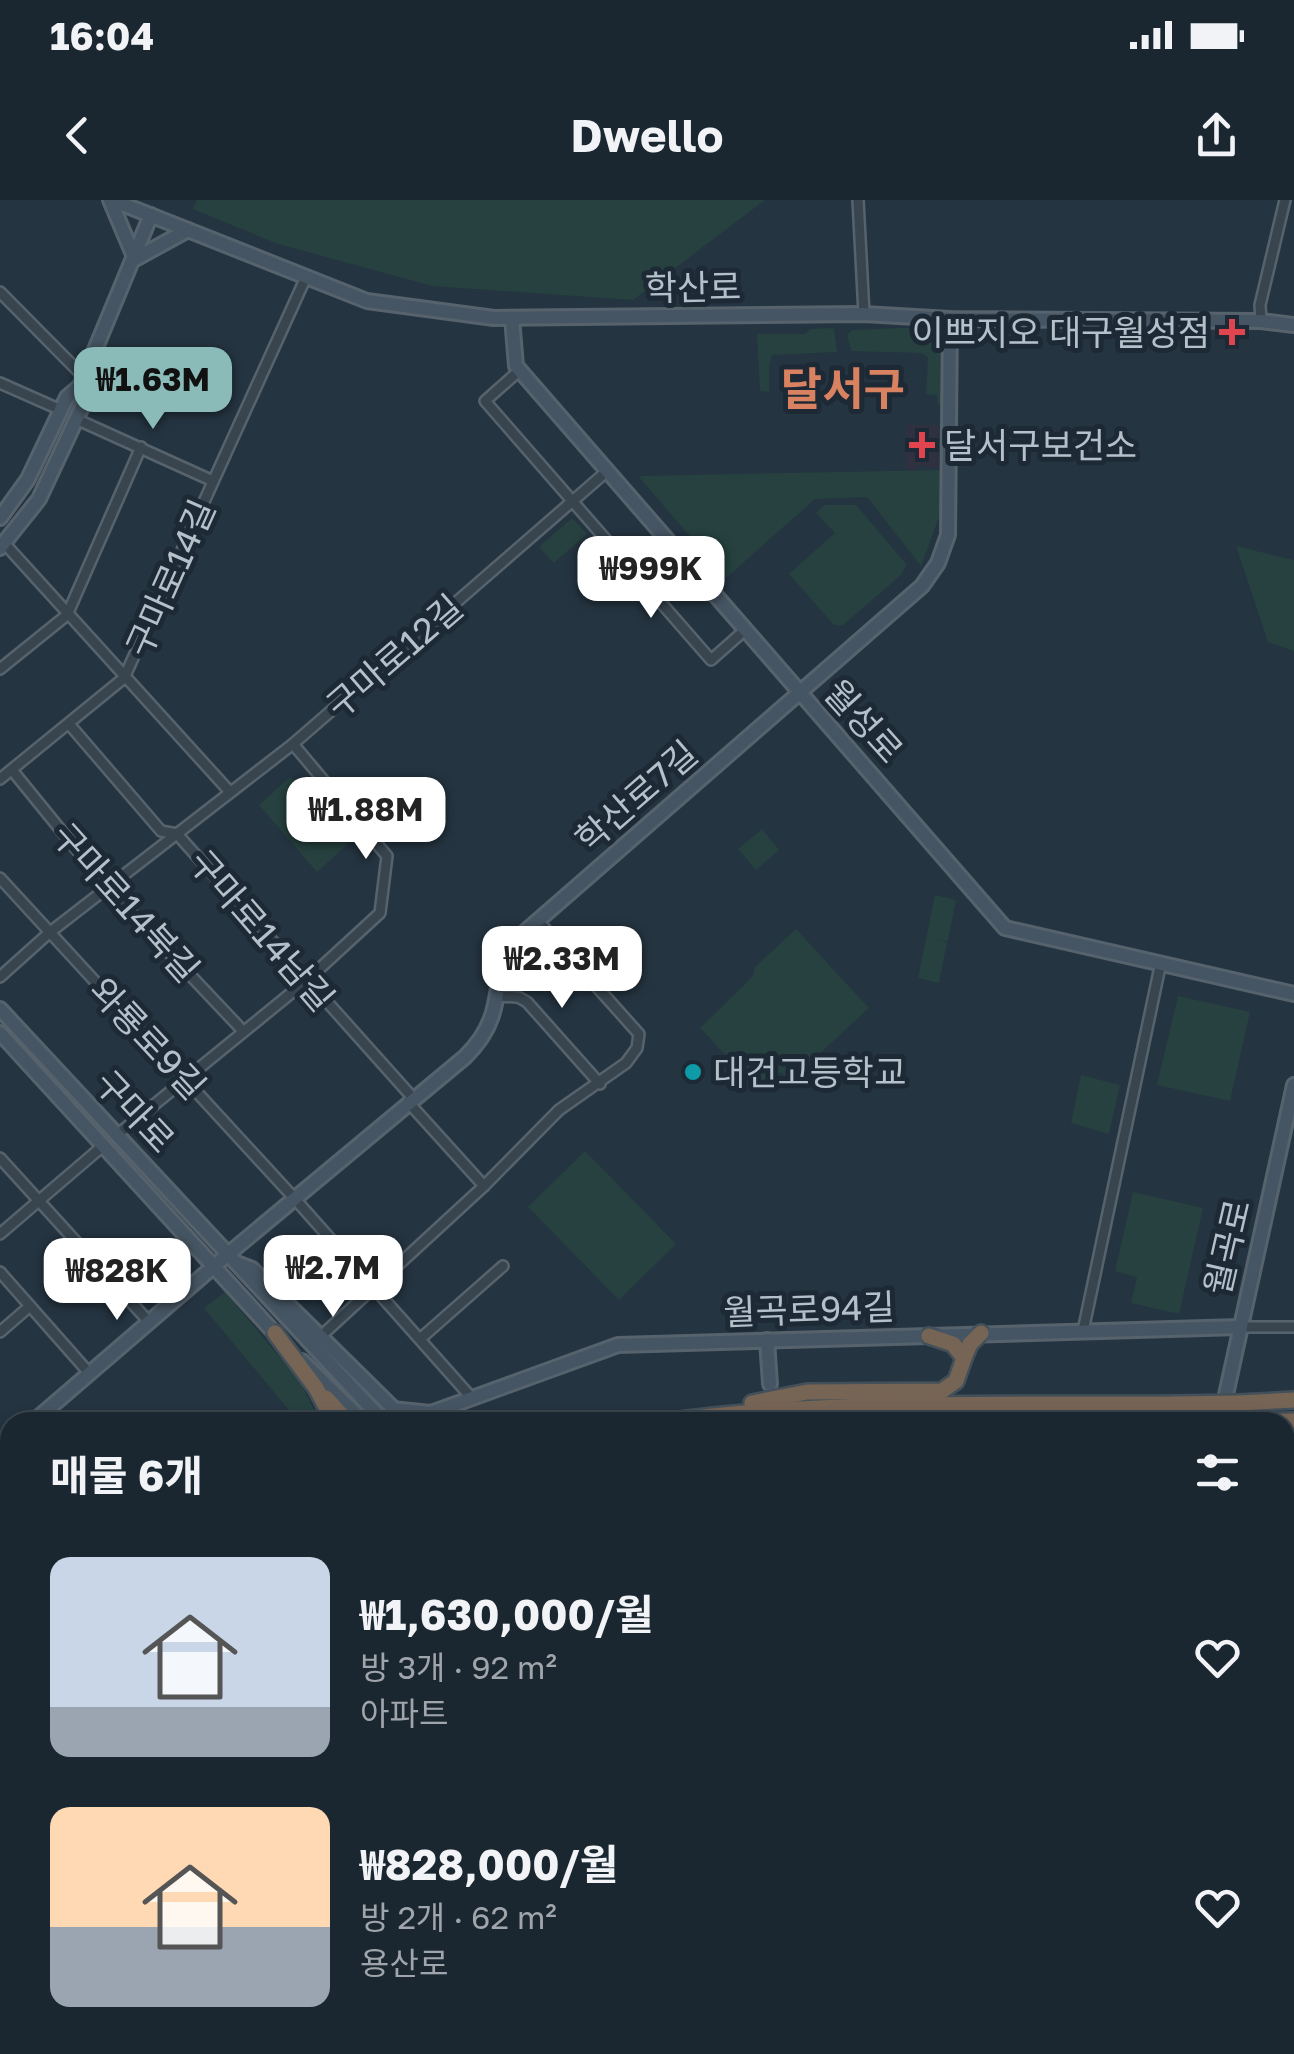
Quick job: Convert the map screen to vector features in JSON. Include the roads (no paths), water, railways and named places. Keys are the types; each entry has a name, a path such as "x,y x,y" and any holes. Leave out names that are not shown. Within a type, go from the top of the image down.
{"highway":[{"path":"710,1412 807,1392 942,1391 956,1382 970,1344 981,1333"},
{"path":"274,1334 339,1412"},
{"path":"929,1336 954,1344 964,1358"},
{"path":"316,1388 329,1412"},
{"path":"739,1412 1294,1400"}],"main road":[{"name":"학산로","path":"111,200 366,301 512,318 864,314 950,319 1261,321 1294,325"},
{"path":"111,200 135,259"},
{"path":"0,518 28,479 67,396 82,382 152,215"},
{"path":"135,259 188,230"},
{"path":"512,318 516,366 520,370"},
{"name":"학산로7길","path":"45,1412 485,1037 503,951 922,586 938,563 948,535 950,319"},
{"name":"월성로","path":"520,370 1004,928 1294,994"},
{"path":"2,546 39,498 83,405 82,382"},
{"name":"구마로","path":"0,1009 230,1258"},
{"name":"구마로","path":"0,1032 274,1334 354,1412"},
{"name":"월곡로","path":"1222,1412 1294,1084"},
{"path":"230,1258 252,1269 395,1412"},
{"path":"230,1258 375,1412"},
{"name":"월곡로94길","path":"424,1412 618,1344 1240,1327"},
{"path":"766,1340 770,1384"},
{"path":"444,1412 447,1406"},
{"name":"월곡로94길","path":"392,1409 406,1412"}],"street":[{"path":"858,200 864,314"},
{"path":"1261,321 1260,305 1285,200"},
{"name":"구마로14길","path":"0,779 124,678 306,277"},
{"path":"0,292 82,382"},
{"path":"520,370 485,401 570,500 711,660 744,630"},
{"path":"0,383 61,410"},
{"path":"76,419 213,481"},
{"path":"0,669 67,615 141,447"},
{"name":"구마로12길","path":"0,976 49,932 293,744 606,472"},
{"path":"2,546 230,792"},
{"name":"구마로14남길","path":"69,724 161,831 177,834 484,1186"},
{"path":"116,1135 306,981 380,913 386,856 293,744"},
{"name":"구마로14북길","path":"12,770 107,887 243,1031"},
{"name":"와룡로9길","path":"0,878 296,1199 470,1396"},
{"path":"320,1336 484,1186 558,1110 626,1064 637,1048 638,1034 538,921"},
{"path":"1083,1331 1160,962"},
{"path":"496,996 518,996 528,1002 600,1084"},
{"path":"0,1234 104,1145"},
{"path":"0,1158 150,1324"},
{"path":"420,1339 503,1266"},
{"path":"0,1272 90,1374"},
{"path":"0,1332 30,1306"},
{"path":"1240,1327 1294,1326"}],"place":[{"name":"이쁘지오 대구월성점","path":"1232,332"},
{"name":"달서구보건소","path":"922,445"},
{"name":"대건고등학교","path":"693,1072"}],"district":[{"name":"달서구","path":"843,388"}]}
